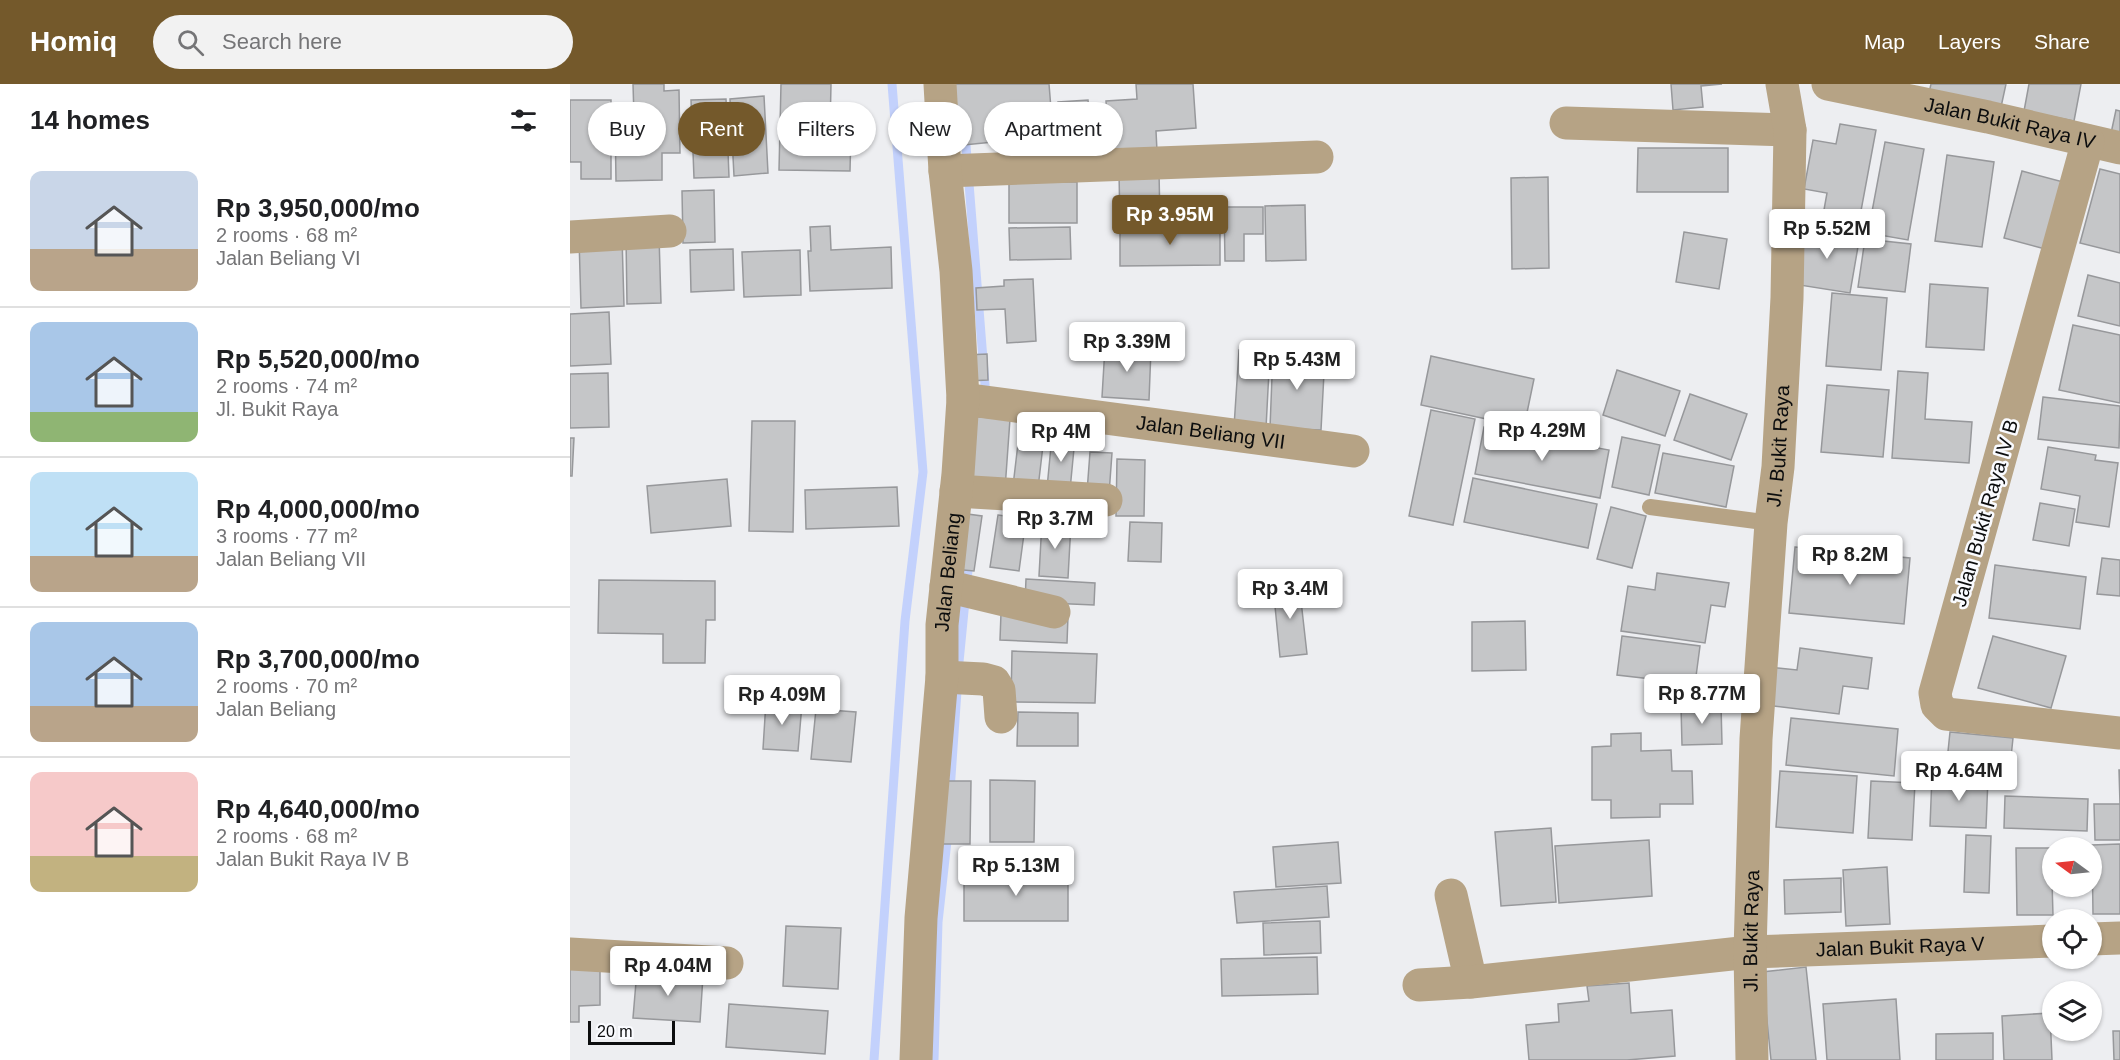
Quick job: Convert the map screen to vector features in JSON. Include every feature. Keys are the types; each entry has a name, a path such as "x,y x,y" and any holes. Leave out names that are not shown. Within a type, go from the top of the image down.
{"street":[{"name":"Jalan Beliang","path":"916,1060 921,918 942,677 942,626 963,399 956,271 945,171 940,84"},
{"name":"Jl. Bukit Raya","path":"1752,1060 1750,952 1756,740 1771,523 1778,467 1787,298 1790,130 1782,84"},
{"name":"Jalan Bukit Raya IV","path":"1828,84 1988,117 2120,148"},
{"path":"1566,123 1790,130"},
{"name":"Jalan Bukit Raya IV B","path":"2088,141 1935,693 1937,705 1946,714 2120,733"},
{"path":"945,171 1317,157"},
{"path":"570,237 670,231"},
{"name":"Jalan Beliang VII","path":"963,399 1353,451"},
{"path":"956,491 1106,500"},
{"path":"946,586 1054,612"},
{"path":"942,677 983,679 994,682 999,690 1001,717"},
{"path":"1451,895 1471,982"},
{"path":"2102,939 2120,938"},
{"name":"Jalan Bukit Raya V","path":"1419,985 1471,982 1750,952 2042,941"},
{"path":"570,954 727,963"}],"lane":[{"path":"1650,507 1771,523"}],"building":[{"path":"633,84 664,84 664,91 679,90 678,153 666,153 666,102 634,102"},
{"path":"781,84 831,84 831,102 781,102"},
{"path":"948,84 1049,84 1050,102 984,102 984,143 972,144 972,102 950,102"},
{"path":"1136,84 1193,84 1196,128 1156,131 1157,151 1123,154 1123,102 1106,101 1137,99"},
{"path":"1671,84 1722,84 1701,86 1703,107 1673,110"},
{"path":"1931,84 2006,84 2001,107 1929,93"},
{"path":"2029,84 2081,84 2074,121 2024,111"},
{"path":"764,96 764,102 730,102 730,99"},
{"path":"726,99 726,102 691,102 691,100"},
{"path":"570,100 611,100 611,102 588,102 588,156 611,156 611,179 581,179 581,162 570,162"},
{"path":"1088,100 1088,102 1058,102"},
{"path":"2116,110 2120,111 2120,140 2110,138"},
{"path":"765,115 768,173 734,176 733,156 765,156"},
{"path":"1840,124 1876,130 1858,227 1822,221 1827,193 1804,189 1813,140 1836,144"},
{"path":"1885,142 1924,149 1908,240 1868,233"},
{"path":"1638,148 1728,148 1728,192 1637,192"},
{"path":"1947,155 1994,162 1982,247 1935,241"},
{"path":"616,156 662,156 662,180 616,181"},
{"path":"693,156 728,156 729,177 694,178"},
{"path":"779,156 850,156 850,171 779,170"},
{"path":"2100,169 2120,174 2120,253 2080,243"},
{"path":"1159,171 1160,223 1120,225 1119,172"},
{"path":"2022,171 2067,183 2049,250 2004,238"},
{"path":"1548,177 1549,268 1512,269 1511,178"},
{"path":"1009,182 1077,182 1077,223 1009,223"},
{"path":"714,190 715,242 683,243 682,191"},
{"path":"1305,205 1306,260 1266,261 1265,206"},
{"path":"1224,207 1263,207 1263,234 1244,234 1244,261 1225,261"},
{"path":"830,226 831,250 891,247 892,288 810,291 808,251 811,251 810,227"},
{"path":"1804,226 1860,235 1850,293 1793,284"},
{"path":"1070,227 1071,259 1010,260 1009,228"},
{"path":"1220,227 1220,265 1120,266 1120,228"},
{"path":"1684,232 1727,239 1719,289 1676,282"},
{"path":"659,236 661,303 627,304 626,237"},
{"path":"622,237 624,306 581,308 579,238"},
{"path":"1865,239 1911,244 1905,292 1858,287"},
{"path":"733,249 734,290 691,292 690,250"},
{"path":"800,250 801,295 744,297 742,252"},
{"path":"2088,275 2120,283 2120,326 2078,316"},
{"path":"1033,279 1036,341 1007,343 1005,309 977,310 976,288 1004,286 1004,280"},
{"path":"1930,284 1988,288 1984,350 1926,347"},
{"path":"1832,293 1887,298 1881,370 1826,366"},
{"path":"609,312 611,364 570,366 570,314"},
{"path":"2073,325 2120,335 2120,403 2059,390"},
{"path":"1105,347 1151,349 1149,400 1102,397"},
{"path":"1239,350 1270,351 1266,428 1234,427"},
{"path":"1273,351 1325,354 1321,430 1270,428"},
{"path":"987,354 988,380 967,381 966,355"},
{"path":"1431,356 1534,379 1524,427 1421,405"},
{"path":"1617,370 1680,391 1665,436 1603,415"},
{"path":"1898,371 1928,373 1925,419 1972,422 1969,463 1892,458"},
{"path":"608,373 609,427 570,428 570,374"},
{"path":"1827,385 1889,390 1883,457 1821,452"},
{"path":"1690,394 1747,414 1731,460 1674,440"},
{"path":"2043,397 2120,406 2119,448 2038,439"},
{"path":"1431,410 1475,419 1453,525 1409,516"},
{"path":"965,416 1010,419 1005,489 959,485"},
{"path":"752,421 795,421 793,532 749,531"},
{"path":"1484,427 1609,450 1600,498 1475,474"},
{"path":"1019,435 1044,437 1038,488 1013,486"},
{"path":"1052,436 1075,438 1070,490 1047,488"},
{"path":"1622,437 1660,445 1649,495 1612,487"},
{"path":"570,438 574,438 572,476 570,476"},
{"path":"2048,447 2096,455 2095,460 2118,463 2109,527 2076,522 2080,496 2041,489"},
{"path":"1090,452 1112,453 1109,494 1087,492"},
{"path":"1663,453 1734,466 1726,507 1655,493"},
{"path":"1117,459 1145,460 1144,516 1116,516"},
{"path":"1473,478 1597,504 1588,548 1464,522"},
{"path":"727,479 731,526 651,533 647,486"},
{"path":"897,487 899,526 806,529 805,490"},
{"path":"2040,503 2075,509 2069,546 2033,540"},
{"path":"1611,507 1646,516 1632,568 1597,559"},
{"path":"960,513 982,516 974,571 953,569"},
{"path":"998,515 1026,519 1019,571 990,567"},
{"path":"1042,521 1071,523 1068,578 1039,576"},
{"path":"1130,522 1162,523 1161,562 1128,561"},
{"path":"1795,547 1910,558 1904,624 1789,613"},
{"path":"2102,558 2120,560 2120,596 2097,594"},
{"path":"1995,565 2086,577 2080,629 1989,618"},
{"path":"1657,573 1729,583 1725,607 1711,605 1705,643 1621,631 1628,586 1655,590"},
{"path":"1026,579 1095,583 1094,605 1025,602"},
{"path":"599,580 715,581 715,620 706,620 705,663 663,663 663,634 598,633"},
{"path":"1299,583 1307,654 1280,657 1273,586"},
{"path":"1001,613 1068,616 1067,643 1000,640"},
{"path":"1525,621 1526,670 1472,671 1472,622"},
{"path":"1622,636 1700,646 1695,684 1617,675"},
{"path":"1993,636 2066,656 2051,708 1978,688"},
{"path":"1800,648 1872,658 1868,689 1843,686 1839,714 1765,705 1769,667 1797,670"},
{"path":"1012,651 1097,654 1095,703 1011,702"},
{"path":"766,701 802,704 798,751 763,749"},
{"path":"1721,705 1722,744 1682,745 1681,707"},
{"path":"816,709 856,712 851,762 811,759"},
{"path":"1018,712 1078,713 1078,746 1017,746"},
{"path":"1791,718 1898,729 1894,776 1786,765"},
{"path":"1950,732 2013,738 2010,767 1947,761"},
{"path":"1641,733 1641,751 1671,750 1672,771 1692,771 1693,804 1660,804 1660,817 1611,818 1611,800 1592,800 1592,747 1611,746 1611,734"},
{"path":"1780,771 1857,776 1853,833 1776,827"},
{"path":"1932,776 1988,778 1986,828 1930,826"},
{"path":"990,780 1035,781 1034,842 990,842"},
{"path":"936,781 971,781 970,844 935,844"},
{"path":"1871,781 1915,783 1912,840 1868,838"},
{"path":"2005,796 2088,799 2087,831 2004,828"},
{"path":"2094,804 2120,804 2120,840 2102,840 2102,837 2095,837"},
{"path":"1551,828 1556,902 1501,906 1495,832"},
{"path":"1966,835 1991,836 1989,893 1964,892"},
{"path":"1649,840 1652,896 1559,903 1555,846"},
{"path":"1338,842 1341,883 1276,887 1273,847"},
{"path":"2120,844 2120,914 2102,914 2102,909 2093,909 2093,897 2102,897 2102,845"},
{"path":"2016,848 2042,848 2042,897 2052,897 2053,909 2042,909 2042,915 2017,915"},
{"path":"1887,867 1890,924 1846,926 1843,870"},
{"path":"1068,873 1068,921 964,921 964,874"},
{"path":"1841,878 1841,912 1785,914 1784,880"},
{"path":"1327,886 1329,917 1237,923 1234,892"},
{"path":"1320,921 1321,953 1264,955 1263,923"},
{"path":"786,926 841,928 838,989 783,986"},
{"path":"1317,957 1318,994 1222,996 1221,959"},
{"path":"600,960 600,1005 579,1006 579,1022 570,1022 570,961"},
{"path":"1806,967 1816,1060 1771,1060 1762,972"},
{"path":"637,970 703,976 700,1022 633,1018"},
{"path":"1629,983 1631,1013 1672,1010 1675,1056 1627,1060 1529,1060 1526,1025 1559,1022 1558,1004 1589,1001 1587,986"},
{"path":"1896,999 1900,1060 1827,1060 1823,1004"},
{"path":"729,1004 828,1011 825,1054 726,1047"},
{"path":"2042,1014 2042,1041 2051,1041 2052,1060 2004,1060 2002,1016"},
{"path":"2113,1031 2120,1031 2120,1060 2114,1060"},
{"path":"1993,1033 1993,1060 1936,1060 1936,1034"}],"waterway":[{"path":"874,1060 905,621 923,472 892,84"},
{"path":"967,156 986,397"},
{"path":"958,672 969,560"},
{"path":"950,791 957,691"},
{"path":"934,1060 938,922 948,832"}]}
